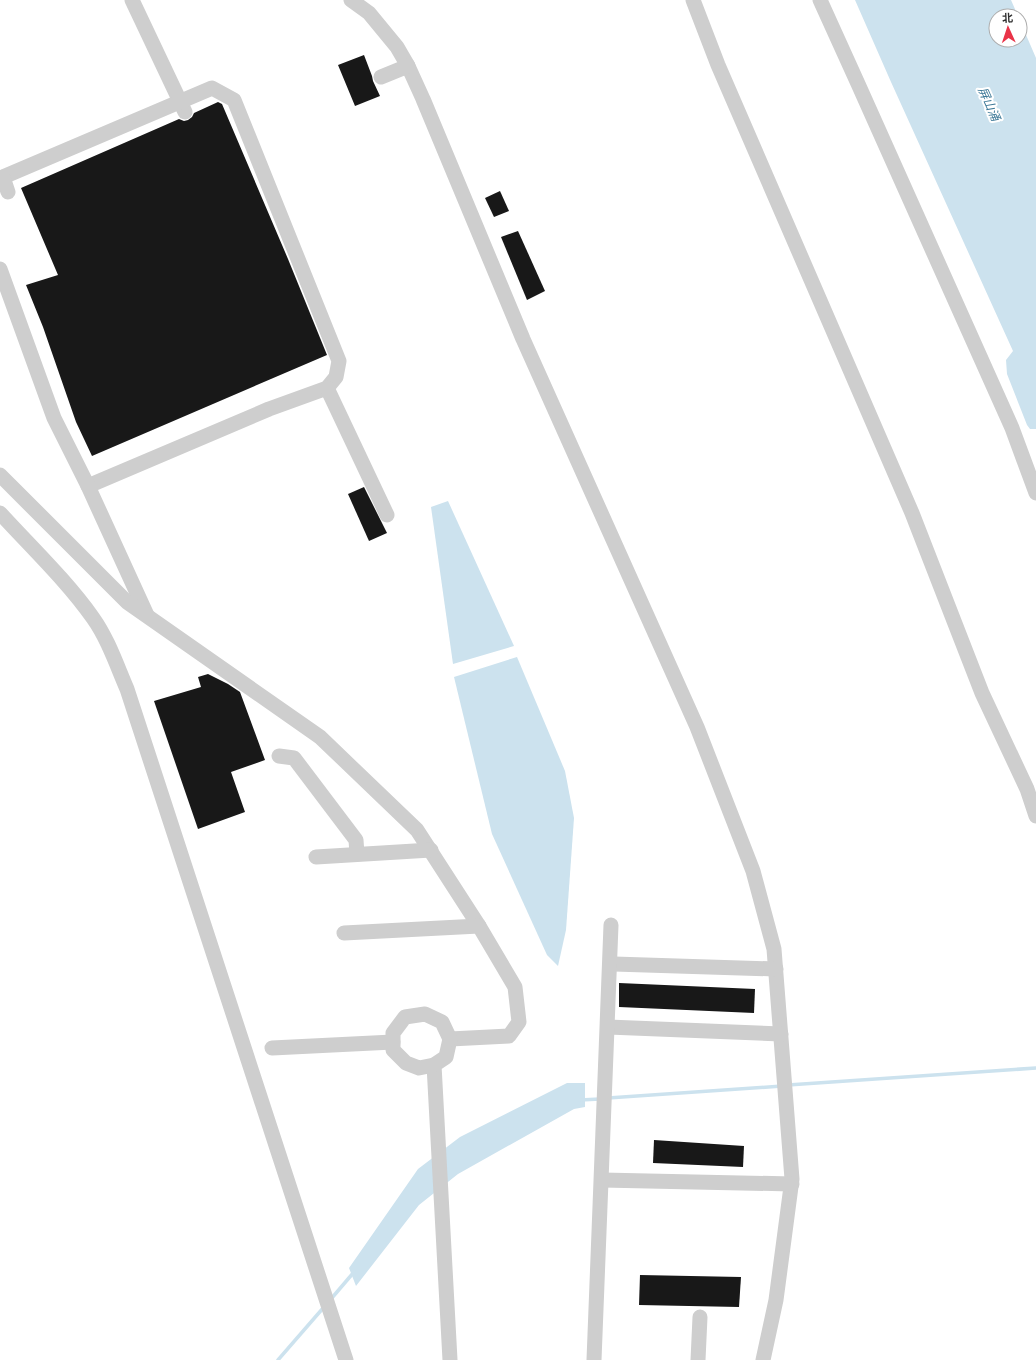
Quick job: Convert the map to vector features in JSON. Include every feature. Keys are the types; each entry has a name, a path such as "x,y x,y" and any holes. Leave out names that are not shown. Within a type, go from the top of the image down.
{"street":[{"path":"132,0 183,106"},
{"path":"351,0 369,13 397,48 408,66 523,339 697,727 753,871 774,949 792,1179 776,1300 763,1360"},
{"path":"693,0 721,73 912,513 982,693 1027,789 1036,816"},
{"path":"820,0 1009,420 1036,493"},
{"path":"381,77 408,66"},
{"path":"8,192 1,177 183,106 212,88 234,100 339,361 336,377 327,388 269,409 88,486"},
{"path":"0,269 54,418 88,486 147,616"},
{"path":"327,388 387,515"},
{"path":"0,475 126,602 320,737 417,830 480,926 515,987 519,1022 509,1036 450,1039"},
{"path":"0,513 70,589 94,619 117,664 127,689 346,1360"},
{"path":"279,756 294,758 356,840 357,854"},
{"path":"316,856 431,850"},
{"path":"594,1360 611,925"},
{"path":"344,933 480,926"},
{"path":"614,964 776,969"},
{"path":"425,1014 442,1022 450,1039 446,1057 434,1065 419,1068 406,1063 393,1050 393,1033 405,1017 425,1014"},
{"path":"608,1027 781,1034"},
{"path":"272,1048 393,1042"},
{"path":"434,1065 440,1144 450,1360"},
{"path":"602,1180 792,1184"},
{"path":"698,1360 700,1317"}],"water":[{"name":"屏山涌","path":"855,0 1011,0 1014,8 988,8 988,48 1028,48 1028,40 1036,58 1036,429 1030,429 1027,425 1007,374 1006,360 1013,351"},
{"path":"448,501 514,646 453,664 431,507"},
{"path":"517,657 565,771 574,818 566,930 558,966 547,955 492,834 454,677"},
{"path":"567,1083 585,1083 585,1107 574,1109 458,1174 419,1205 356,1286 349,1268 418,1169 460,1137"}],"building":[{"path":"364,55 380,96 355,106 338,65"},
{"path":"218,102 222,104 327,355 92,456 76,422 43,327 26,285 58,275 21,188 179,119 184,121 188,120 194,113"},
{"path":"500,191 509,211 494,217 485,198"},
{"path":"518,231 545,291 527,300 501,237"},
{"path":"364,487 387,533 369,541 348,494"},
{"path":"208,674 240,692 265,760 231,772 245,812 198,829 154,701 201,687 198,677"},
{"path":"619,983 755,989 754,1013 619,1007"},
{"path":"654,1140 744,1146 743,1167 653,1163"},
{"path":"640,1275 741,1277 739,1307 639,1305"}],"waterway":[{"path":"788,1085 1036,1068"},
{"path":"608,1098 782,1086"},
{"path":"580,1100 600,1099"},
{"path":"331,1299 354,1272"},
{"path":"278,1360 324,1307"}]}
